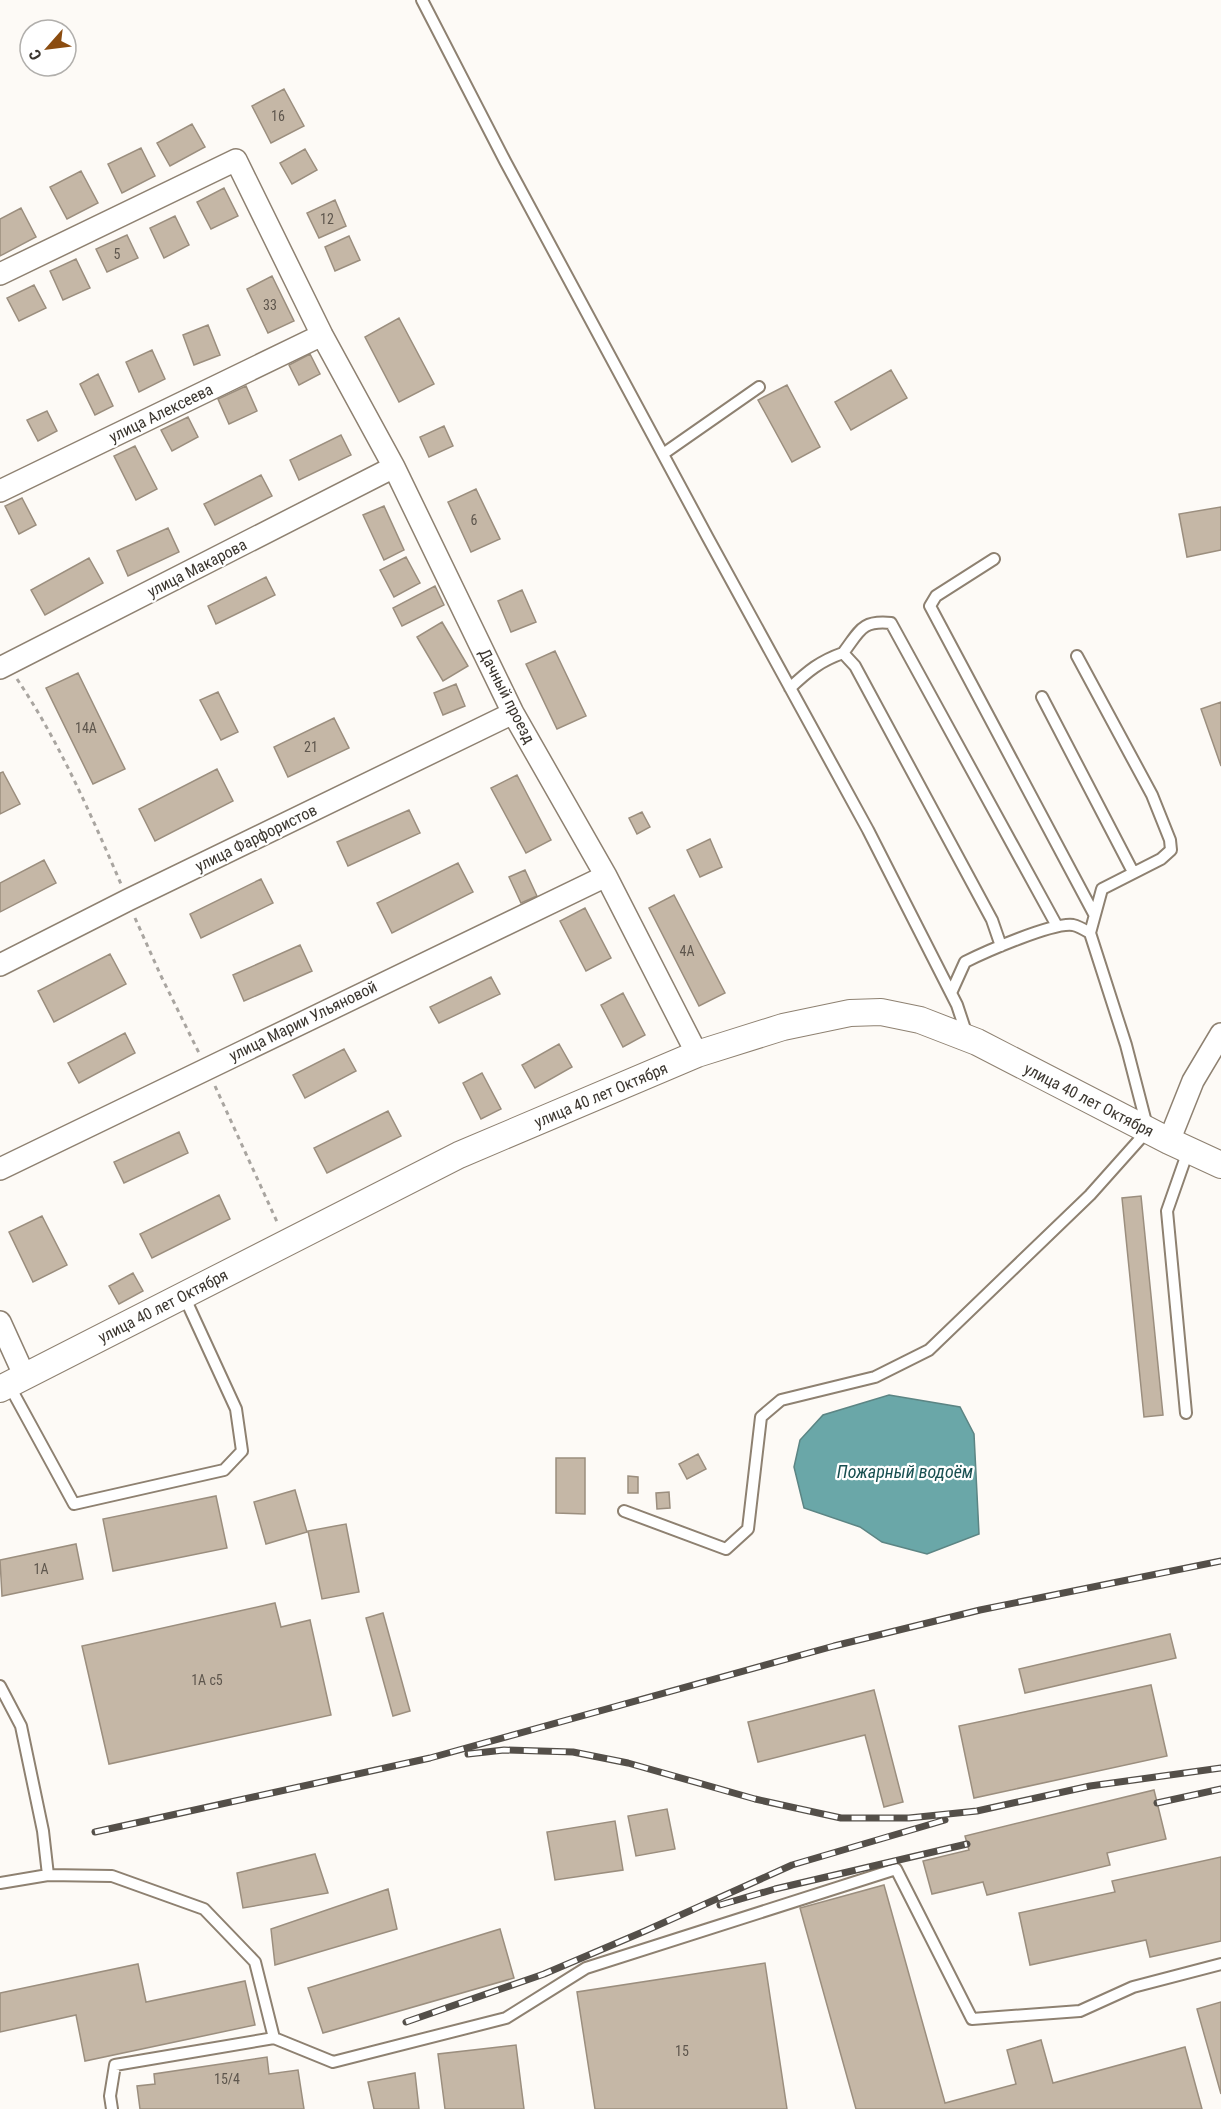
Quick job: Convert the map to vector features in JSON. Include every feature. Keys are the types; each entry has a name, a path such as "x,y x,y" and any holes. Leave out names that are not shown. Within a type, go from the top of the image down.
{"street":[{"name":"Дачный проезд","path":"0,274 236,160 322,335 394,467 513,713 606,876 697,1054"},
{"name":"улица Алексеева","path":"0,491 322,335"},
{"name":"улица Макарова","path":"4,666 394,467"},
{"name":"улица Фарфористов","path":"0,965 128,900 513,713"},
{"name":"улица Марии Ульяновой","path":"0,1169 606,876"},
{"name":"улица 40 лет Октября","path":"11,1384 459,1155 697,1054 783,1027 861,1013 881,1012 920,1020 968,1039 1221,1165"},
{"path":"1169,1140 1194,1081 1221,1034"},
{"path":"0,1322 11,1384"}],"lane":[{"path":"422,0 505,161 868,830 957,1005 968,1039"},
{"path":"663,454 759,387"},
{"path":"994,559 936,596 930,606 1094,914"},
{"path":"790,688 811,668 843,653 862,628 874,621 891,623 1057,926"},
{"path":"843,653 855,666 992,920 1001,946"},
{"path":"1077,656 1152,795 1170,840 1171,850 1161,859 1101,890 1090,933 1126,1045 1169,1140 1167,1212 1186,1413"},
{"path":"1042,697 1133,872"},
{"path":"951,993 965,962 1001,946 1057,926 1074,925 1090,933"},
{"path":"624,1511 726,1549 748,1529 761,1416 782,1400 875,1377 929,1350 1090,1195 1169,1140"},
{"path":"11,1384 74,1504 224,1470 242,1451 236,1409 184,1295"},
{"path":"0,1686 21,1726 43,1831 48,1875"},
{"path":"112,2109 110,2097 115,2065 274,2038 333,2061 506,2018 586,1968 896,1869 972,2019 1080,2011 1133,1986 1221,1964"},
{"path":"0,1883 48,1875 112,1876 204,1909 255,1962 274,2038"}],"path":[{"path":"4,666 35,705 96,827 161,976 207,1068 287,1243"}],"water":[{"name":"Пожарный водоём","path":"889,1395 960,1407 974,1434 979,1534 927,1554 882,1542 860,1527 804,1508 794,1467 800,1440 823,1415"}],"building":[{"path":"284,89 304,126 271,143 252,106"},
{"path":"192,124 205,147 170,166 157,143"},
{"path":"141,148 155,176 122,193 108,164"},
{"path":"305,149 317,170 292,184 280,163"},
{"path":"81,171 98,203 67,219 50,187"},
{"path":"224,188 238,216 211,229 197,202"},
{"path":"335,200 346,226 319,238 307,213"},
{"path":"21,208 36,237 0,256 0,219"},
{"path":"175,216 189,245 164,258 150,228"},
{"path":"127,235 138,258 107,272 96,249"},
{"path":"349,236 360,260 335,271 325,247"},
{"path":"76,259 90,288 63,300 50,271"},
{"path":"272,276 294,321 268,333 247,289"},
{"path":"34,285 46,308 19,321 7,298"},
{"path":"399,318 434,384 399,402 365,337"},
{"path":"208,325 220,355 194,365 183,335"},
{"path":"152,350 165,379 139,392 126,362"},
{"path":"310,354 320,374 299,385 289,365"},
{"path":"891,370 907,398 851,430 835,402"},
{"path":"98,374 113,406 95,415 80,384"},
{"path":"787,385 820,447 792,462 758,400"},
{"path":"246,386 257,411 229,424 218,399"},
{"path":"47,411 57,431 38,441 27,420"},
{"path":"188,417 198,437 172,451 161,430"},
{"path":"444,426 453,446 429,457 420,437"},
{"path":"341,435 351,455 299,480 290,460"},
{"path":"135,446 157,489 136,500 114,456"},
{"path":"261,475 272,496 215,525 204,504"},
{"path":"476,489 500,539 471,552 448,502"},
{"path":"22,498 36,525 19,534 5,506"},
{"path":"384,506 404,550 384,560 363,515"},
{"path":"1221,507 1221,550 1187,557 1179,514"},
{"path":"168,528 179,552 128,576 117,551"},
{"path":"406,557 420,583 394,597 380,570"},
{"path":"89,558 103,583 45,615 31,590"},
{"path":"266,577 275,595 216,624 208,606"},
{"path":"435,586 444,605 402,626 393,608"},
{"path":"522,590 536,622 511,632 498,601"},
{"path":"442,622 468,666 443,681 417,637"},
{"path":"555,651 586,716 557,729 526,664"},
{"path":"78,673 125,769 93,784 46,688"},
{"path":"456,684 465,706 443,715 434,693"},
{"path":"218,692 238,732 221,740 200,700"},
{"path":"1221,702 1221,766 1201,709"},
{"path":"334,718 349,748 288,777 274,747"},
{"path":"217,769 233,801 155,841 139,809"},
{"path":"3,772 20,804 0,814 0,773"},
{"path":"517,775 551,840 526,853 491,788"},
{"path":"409,810 420,833 348,866 337,842"},
{"path":"642,812 650,827 637,834 629,818"},
{"path":"710,839 722,867 700,877 687,850"},
{"path":"44,860 56,883 0,912 0,883"},
{"path":"458,863 473,892 392,933 377,903"},
{"path":"525,870 537,896 521,903 509,877"},
{"path":"261,879 273,903 201,938 190,914"},
{"path":"674,895 725,993 699,1006 649,908"},
{"path":"585,908 611,958 586,971 560,921"},
{"path":"300,945 312,971 244,1001 233,975"},
{"path":"110,954 126,984 54,1022 38,991"},
{"path":"491,977 500,994 439,1023 430,1007"},
{"path":"623,993 645,1035 623,1047 601,1005"},
{"path":"125,1033 135,1053 79,1083 68,1063"},
{"path":"559,1044 572,1067 535,1088 522,1065"},
{"path":"344,1049 356,1071 305,1098 293,1075"},
{"path":"482,1073 501,1109 481,1119 463,1083"},
{"path":"388,1111 401,1136 327,1173 314,1148"},
{"path":"179,1132 188,1153 124,1183 114,1162"},
{"path":"219,1195 230,1219 152,1258 140,1234"},
{"path":"1141,1196 1163,1415 1144,1417 1122,1198"},
{"path":"42,1216 67,1265 33,1282 9,1232"},
{"path":"133,1273 143,1291 119,1304 109,1286"},
{"path":"698,1454 706,1469 687,1479 679,1464"},
{"path":"556,1458 585,1458 585,1514 556,1513"},
{"path":"628,1476 638,1477 638,1493 628,1493"},
{"path":"295,1490 307,1532 266,1544 254,1502"},
{"path":"669,1492 670,1508 657,1509 656,1493"},
{"path":"216,1496 227,1548 113,1571 103,1519"},
{"path":"346,1524 359,1592 322,1599 308,1531"},
{"path":"76,1544 83,1579 2,1596 0,1560"},
{"path":"275,1603 281,1627 310,1620 331,1715 109,1764 82,1646"},
{"path":"383,1613 410,1711 393,1716 366,1618"},
{"path":"1170,1634 1176,1658 1025,1693 1019,1669"},
{"path":"1151,1685 1167,1756 974,1798 959,1726"},
{"path":"874,1690 903,1802 884,1807 865,1735 758,1762 748,1722"},
{"path":"1154,1790 1166,1839 1107,1853 1110,1865 987,1895 983,1882 932,1894 923,1861 969,1850 965,1836"},
{"path":"667,1809 675,1849 636,1856 628,1816"},
{"path":"615,1821 623,1870 555,1880 547,1832"},
{"path":"315,1854 328,1893 243,1908 237,1873"},
{"path":"1221,1857 1221,1941 1150,1957 1146,1940 1030,1965 1019,1913 1115,1892 1112,1881"},
{"path":"884,1885 945,2103 1016,2084 1007,2050 1041,2040 1053,2083 1185,2047 1202,2109 856,2109 800,1908"},
{"path":"388,1889 397,1929 275,1965 271,1929"},
{"path":"500,1929 514,1978 323,2033 308,1988"},
{"path":"765,1963 787,2109 595,2109 577,1992"},
{"path":"138,1964 146,2002 245,1981 255,2025 85,2061 76,2015 0,2032 0,1993"},
{"path":"1221,2002 1221,2094 1197,2009"},
{"path":"516,2045 524,2109 445,2109 438,2054"},
{"path":"267,2057 269,2074 298,2070 304,2109 140,2109 137,2086 155,2084 154,2074"},
{"path":"415,2073 419,2109 374,2109 368,2082"}],"railway":[{"path":"95,1832 430,1758 834,1646 980,1610 1221,1561"},
{"path":"468,1754 504,1750 573,1752 628,1763 755,1799 841,1818 909,1818 977,1811 1090,1786 1221,1768"},
{"path":"1157,1803 1221,1789"},
{"path":"406,2022 544,1974 792,1865 945,1820"},
{"path":"720,1905 775,1889 967,1844"}]}
